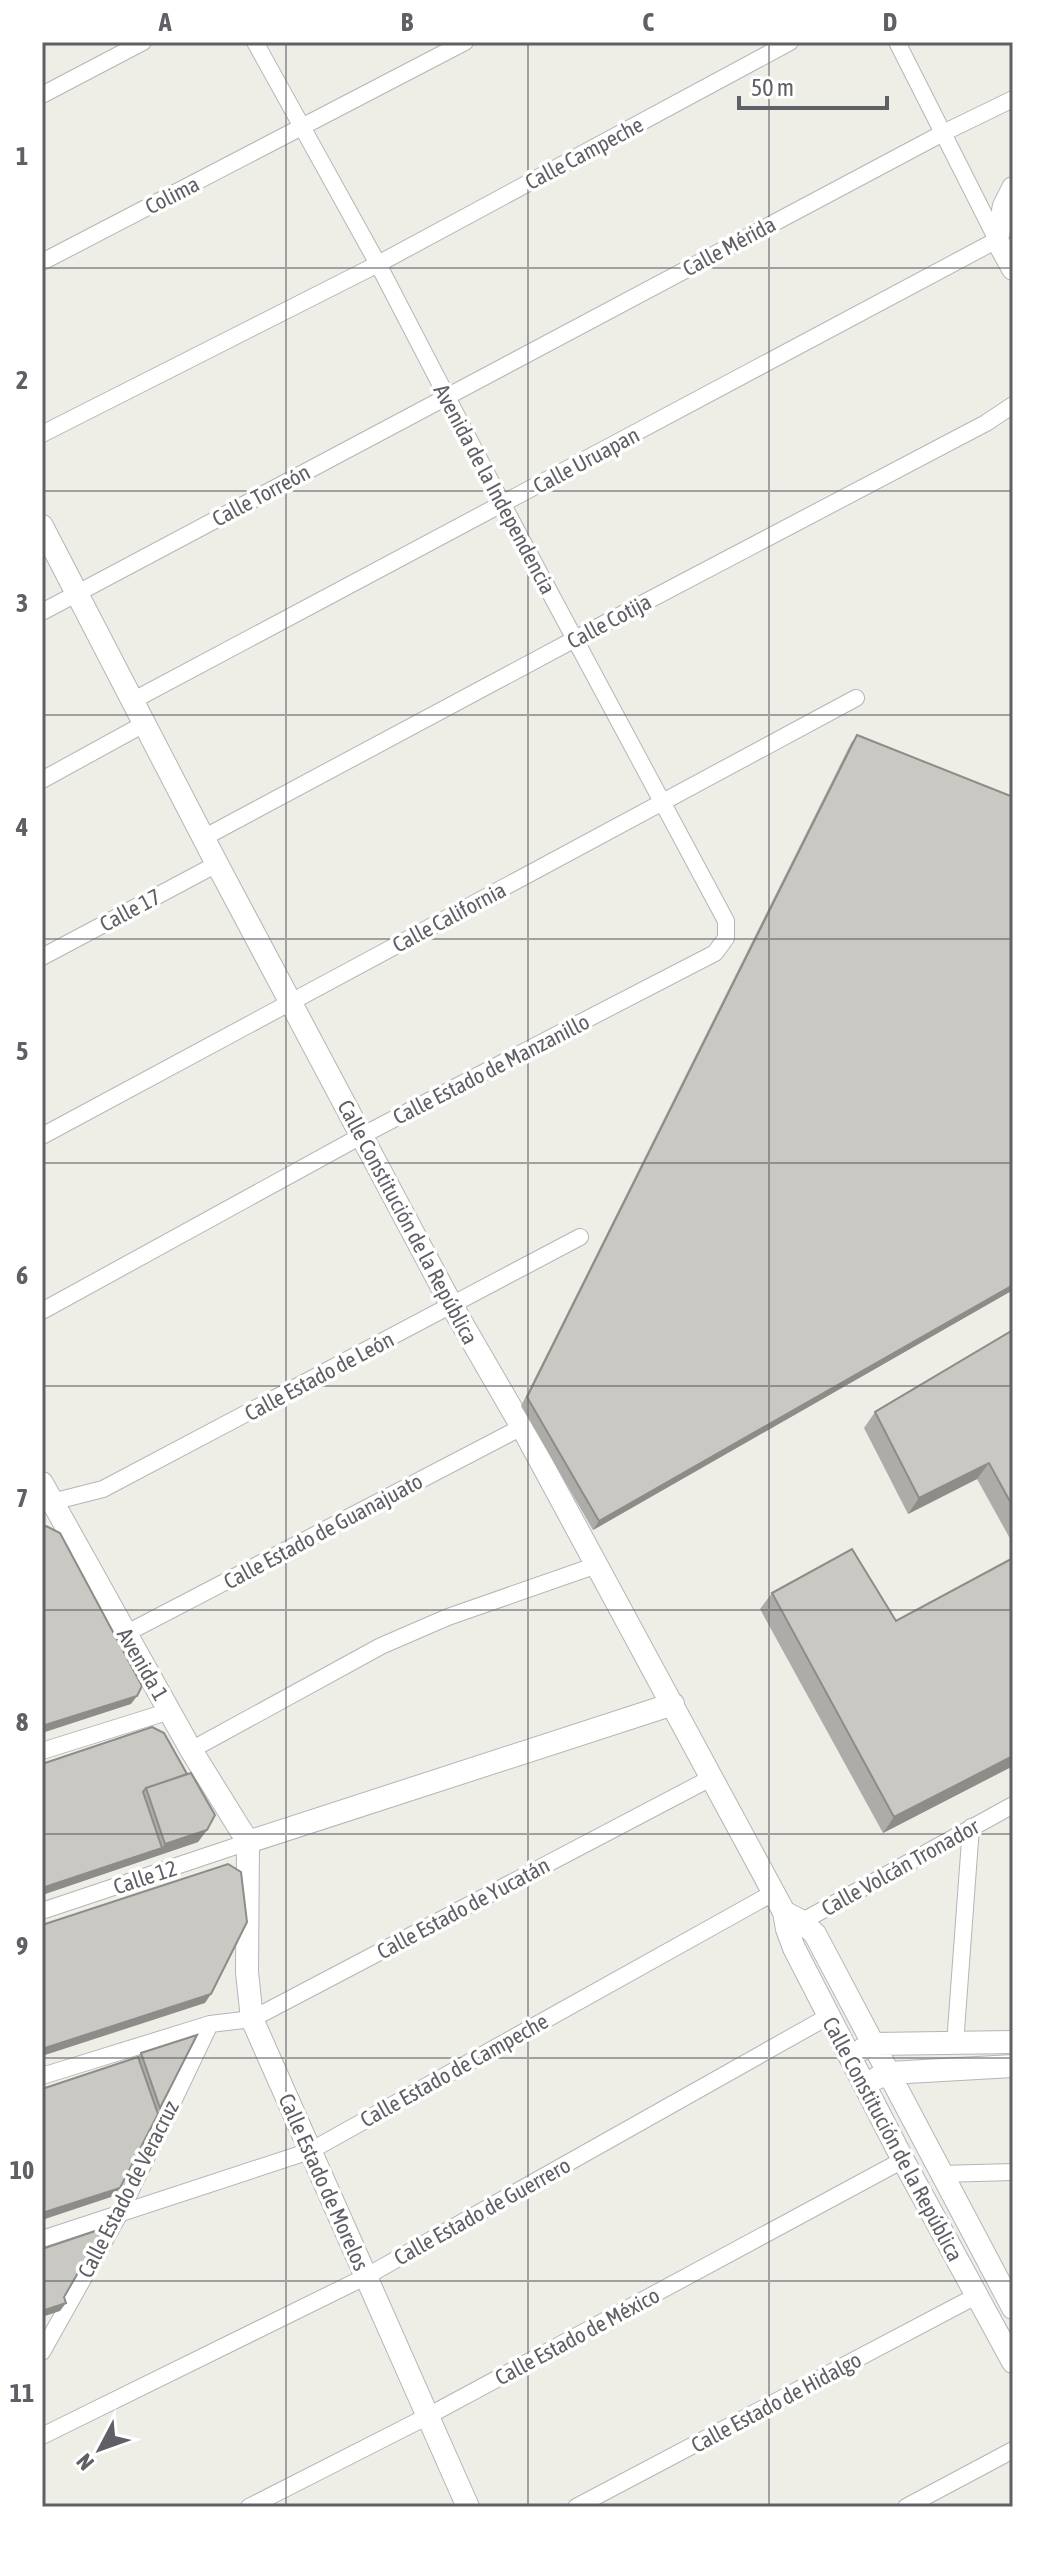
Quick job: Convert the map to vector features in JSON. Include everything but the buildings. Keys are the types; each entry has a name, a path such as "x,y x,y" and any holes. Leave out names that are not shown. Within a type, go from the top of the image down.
{"street":[{"path":"42,95 143,42"},
{"name":"Avenida de la Independencia","path":"255,42 378,264 503,505 664,803 726,921 726,938"},
{"name":"Colima","path":"42,262 465,42"},
{"name":"Calle Campeche","path":"378,264 790,42"},
{"path":"897,42 1013,269"},
{"name":"Calle Mérida","path":"446,397 943,133 1013,99"},
{"path":"997,240 1004,206 1013,188"},
{"name":"Calle Uruapan","path":"132,701 997,240"},
{"path":"42,434 378,264"},
{"name":"Calle Torreón","path":"42,612 446,397"},
{"name":"Calle Cotija","path":"205,837 986,423 1013,405"},
{"name":"Calle Constitución de la República","path":"42,526 452,1306 522,1427 787,1914 829,2016 1013,2362"},
{"name":"Calle California","path":"42,1136 856,698"},
{"path":"42,780 144,724"},
{"name":"Calle 17","path":"42,957 217,864"},
{"name":"Calle Estado de Manzanillo","path":"42,1311 361,1136 715,953 726,938"},
{"name":"Calle Estado de León","path":"45,1497 103,1489 580,1237"},
{"name":"Calle Estado de Guanajuato","path":"125,1634 522,1427"},
{"name":"Avenida 1","path":"45,1497 191,1750 248,1842"},
{"path":"191,1750 381,1646 448,1617 597,1565"},
{"path":"248,1842 673,1704"},
{"path":"42,1751 170,1711"},
{"name":"Calle Estado de Yucatán","path":"42,2076 210,2024 252,2019 711,1778"},
{"name":"Calle Volcán Tronador","path":"787,1914 1013,1805"},
{"path":"955,2044 971,1827"},
{"name":"Calle 12","path":"42,1911 248,1842"},
{"name":"Calle Estado de Morelos","path":"248,1842 247,1972 252,2019 468,2507"},
{"name":"Calle Constitución de la República","path":"787,1914 815,1934 941,2174 1004,2274 1013,2308"},
{"name":"Calle Estado de Campeche","path":"42,2239 310,2151 787,1914"},
{"name":"Calle Estado de Guerrero","path":"42,2436 365,2277 829,2016"},
{"name":"Calle Estado de Veracruz","path":"42,2352 120,2213 210,2024"},
{"path":"849,2054 874,2044 1013,2042"},
{"path":"865,2083 889,2073 1013,2066"},
{"name":"Calle Estado de México","path":"249,2507 428,2416 903,2160"},
{"path":"941,2174 1013,2172"},
{"name":"Calle Estado de Hidalgo","path":"576,2507 976,2296"},
{"path":"906,2507 1013,2450"}]}
